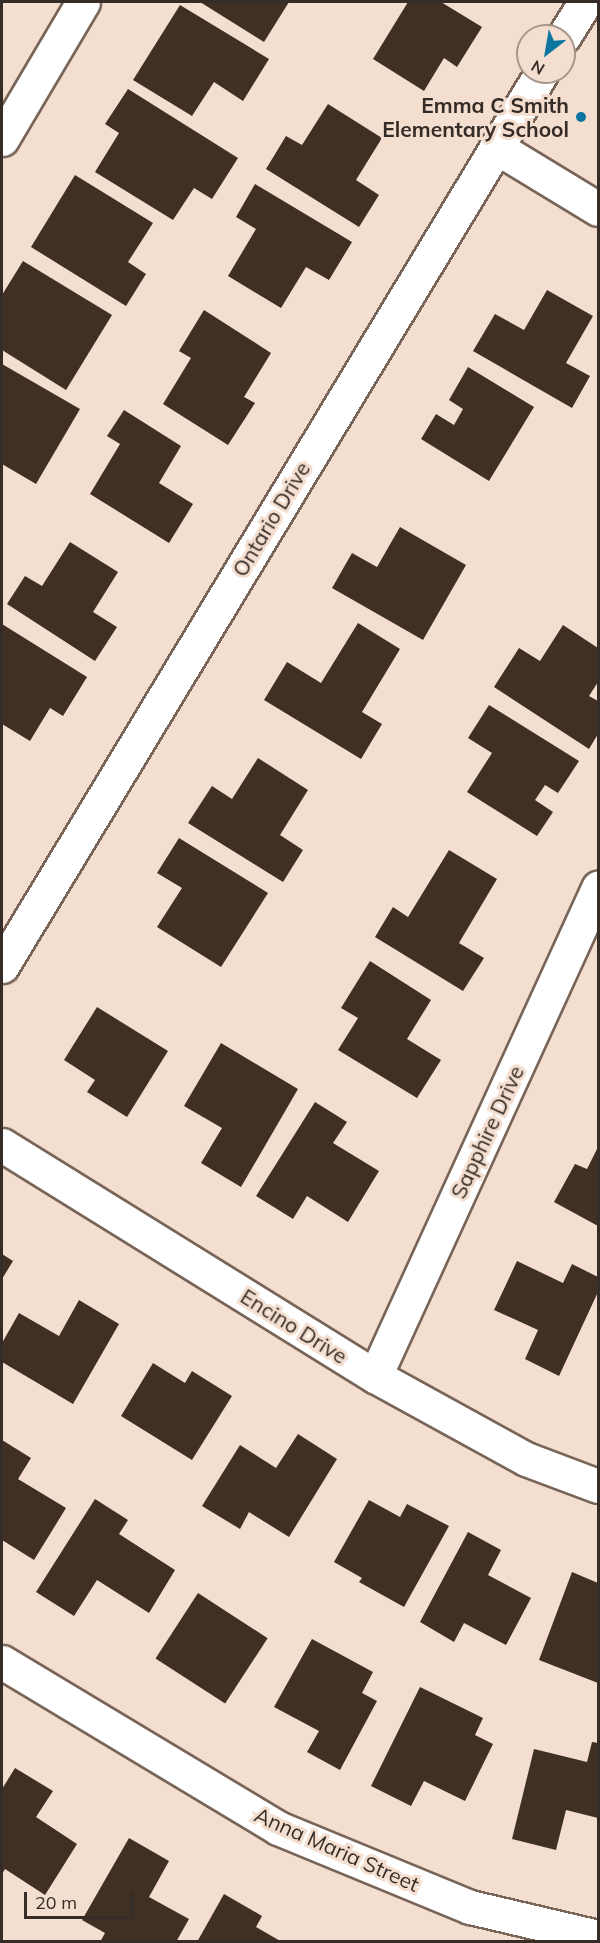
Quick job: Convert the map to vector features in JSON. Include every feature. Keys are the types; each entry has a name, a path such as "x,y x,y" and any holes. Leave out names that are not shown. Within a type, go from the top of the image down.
{"street":[{"path":"2,139 83,2"},
{"path":"571,24 585,2"},
{"name":"Ontario Drive","path":"2,966 535,84"},
{"path":"496,147 598,209"},
{"name":"Sapphire Drive","path":"375,1376 598,888"},
{"name":"Encino Drive","path":"2,1145 375,1376 526,1459 598,1486"},
{"name":"Anna Maria Street","path":"2,1662 278,1828 470,1907 598,1937"}],"building":[{"path":"200,2 289,2 264,42"},
{"path":"408,2 441,2 482,27 457,67 444,58 424,91 373,59"},
{"path":"180,5 269,59 243,101 214,82 192,116 133,80"},
{"path":"128,89 238,158 212,199 194,188 173,220 95,172 119,133 105,124"},
{"path":"328,104 382,138 356,180 379,195 359,227 266,169 286,136 302,145"},
{"path":"75,175 153,223 128,262 146,274 126,306 31,247"},
{"path":"255,184 352,242 329,280 306,267 281,308 228,276 256,229 236,217"},
{"path":"23,261 112,315 66,390 2,350 2,295"},
{"path":"547,290 593,316 566,363 590,376 572,408 473,351 495,314 524,330"},
{"path":"204,310 271,353 244,397 255,403 228,445 163,404 191,358 179,351"},
{"path":"2,364 80,409 36,484 2,464"},
{"path":"468,367 534,407 489,481 421,439 436,414 454,425 463,409 449,400"},
{"path":"124,410 181,446 159,483 193,504 169,543 90,494 120,444 107,436"},
{"path":"400,527 466,565 423,640 332,588 352,553 377,567"},
{"path":"70,542 118,572 93,612 117,627 95,661 7,604 25,576 42,586"},
{"path":"358,623 400,649 362,712 382,724 361,759 264,700 287,662 321,683"},
{"path":"2,624 87,677 63,716 50,708 30,741 2,724"},
{"path":"563,625 598,648 598,682 589,696 598,701 598,734 589,749 494,687 519,648 540,661"},
{"path":"489,705 579,761 558,793 545,785 535,800 553,812 537,836 467,792 492,753 468,738"},
{"path":"258,758 308,790 280,835 303,850 283,882 188,823 212,786 232,799"},
{"path":"179,838 268,893 221,967 157,927 182,888 157,873"},
{"path":"449,850 497,879 459,943 484,958 463,991 375,937 393,907 408,917"},
{"path":"370,961 431,1000 407,1039 441,1060 417,1098 338,1050 358,1018 341,1008"},
{"path":"97,1007 168,1051 127,1117 87,1092 95,1080 64,1060"},
{"path":"221,1043 298,1089 241,1187 201,1163 222,1128 184,1106"},
{"path":"315,1102 347,1122 333,1143 379,1171 348,1222 307,1196 293,1219 256,1196"},
{"path":"598,1147 598,1226 554,1202 575,1164 587,1169"},
{"path":"2,1254 13,1261 2,1279"},
{"path":"517,1261 563,1283 572,1264 598,1277 598,1292 559,1376 525,1359 538,1330 494,1310"},
{"path":"79,1300 119,1324 73,1404 2,1362 2,1343 19,1313 59,1336"},
{"path":"153,1363 185,1383 192,1371 232,1396 192,1460 121,1416"},
{"path":"298,1434 337,1459 289,1537 249,1512 240,1529 202,1506 240,1445 276,1468"},
{"path":"2,1440 31,1458 18,1479 66,1508 34,1560 2,1540"},
{"path":"95,1499 128,1520 119,1534 175,1570 149,1613 97,1580 74,1616 36,1592"},
{"path":"369,1500 400,1517 407,1504 449,1526 404,1607 359,1582 362,1578 334,1562"},
{"path":"468,1532 501,1550 488,1575 531,1598 506,1645 464,1623 454,1642 420,1622"},
{"path":"572,1572 598,1583 598,1683 539,1660"},
{"path":"198,1593 268,1638 225,1704 156,1658"},
{"path":"312,1639 373,1672 362,1693 377,1701 340,1770 307,1752 319,1731 274,1707"},
{"path":"420,1687 483,1718 475,1735 493,1744 465,1801 424,1781 411,1806 371,1786"},
{"path":"592,1742 598,1743 598,1818 566,1810 556,1850 512,1839 534,1749 587,1762"},
{"path":"15,1768 53,1791 36,1817 77,1844 45,1895 5,1869 2,1874 2,1789"},
{"path":"129,1838 169,1861 149,1897 189,1919 176,1942 100,1942 105,1933 82,1920"},
{"path":"224,1894 262,1916 256,1927 282,1942 197,1942"}],"place":[{"name":"Emma C Smith Elementary School","path":"581,117"}]}
